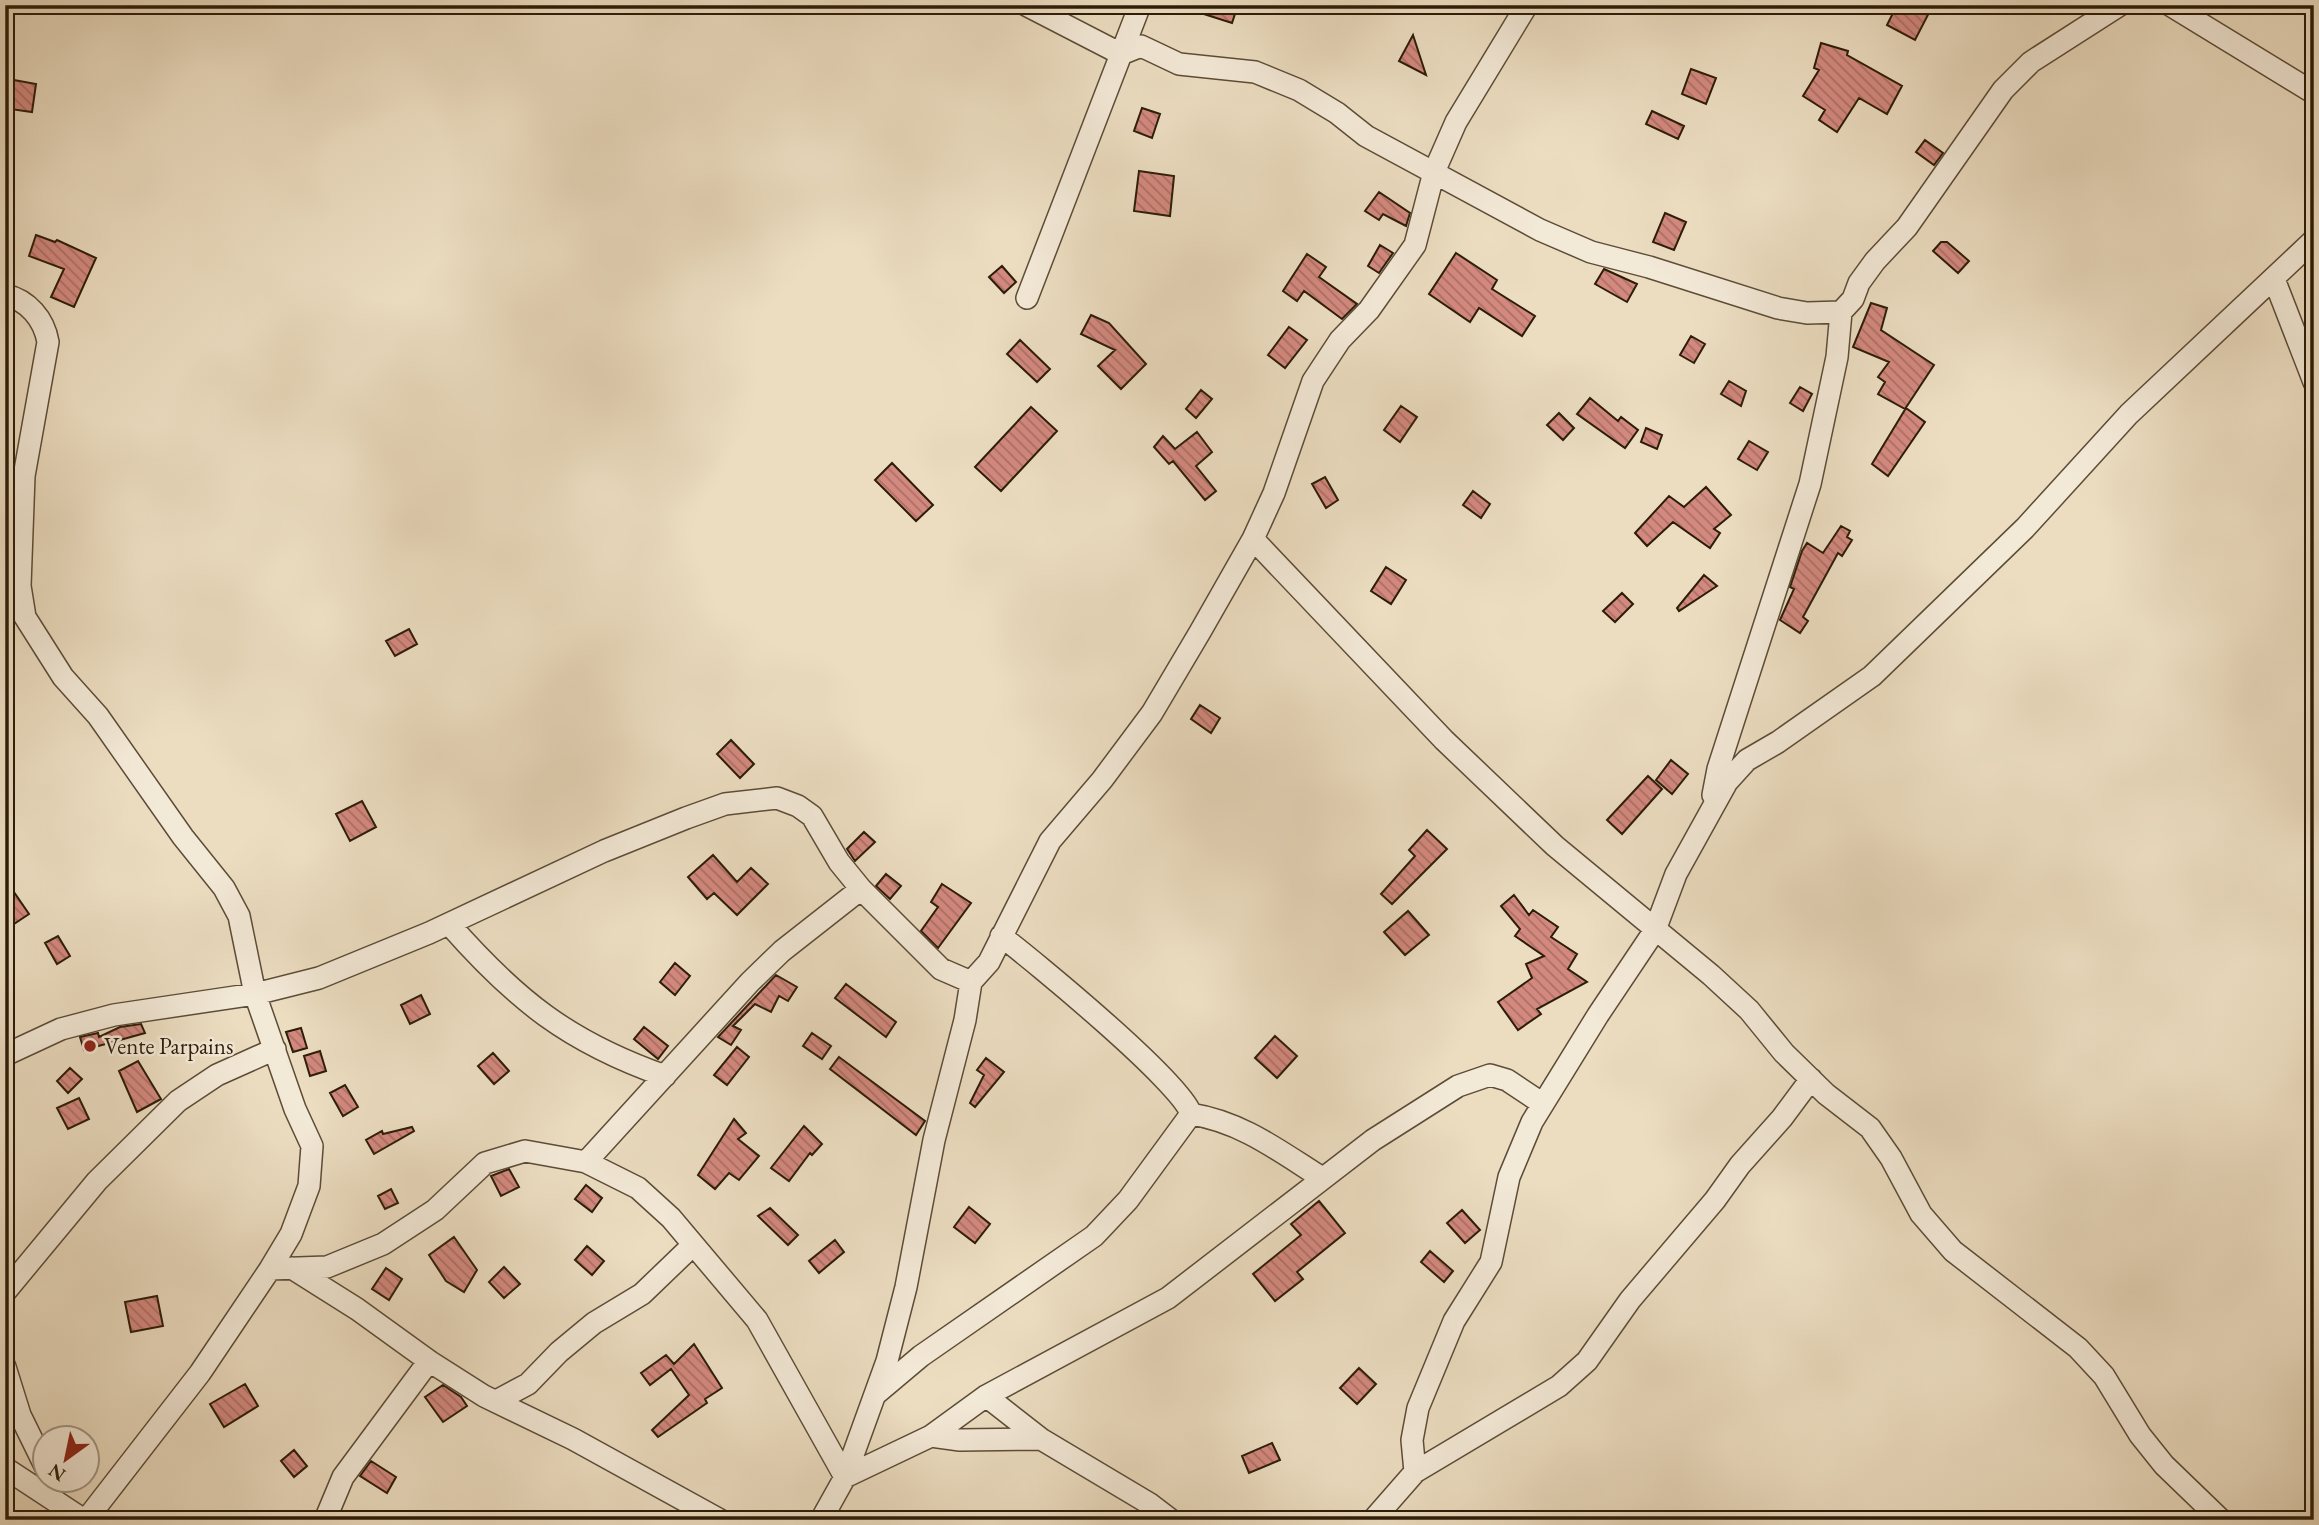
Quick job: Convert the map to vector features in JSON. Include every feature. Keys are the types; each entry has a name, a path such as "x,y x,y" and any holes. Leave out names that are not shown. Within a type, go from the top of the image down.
{"street":[{"path":"1026,5 1121,54 1141,46 1179,64 1255,72 1299,90 1337,113 1366,136 1540,230 1591,253 1649,267 1778,308 1807,313 1840,312"},
{"path":"1027,298 1140,5"},
{"path":"821,1520 845,1476 876,1394 906,1287 934,1140 965,1020 971,982 989,962 1050,841 1102,780 1152,713 1252,540 1274,493 1314,381 1340,340 1369,310 1415,245 1434,172 1456,122 1527,5"},
{"path":"1710,811 1718,769 1810,484 1837,357 1840,312 1853,299 1859,283 1906,226 2003,90 2031,62 2120,5"},
{"path":"2170,5 2314,93"},
{"path":"1415,1472 1412,1440 1418,1408 1454,1321 1491,1262 1509,1177 1543,1104 1655,930 1676,874 1727,782 1747,760 1849,695 1921,630 2025,528 2129,414 2314,240"},
{"path":"2274,279 2314,382"},
{"path":"5,295 16,297 30,307 46,326 48,342 24,476 20,586 25,617 63,677 98,716 183,837 224,888 239,915 255,993 295,1109 312,1146 309,1186 291,1234 270,1269 200,1373 85,1520 63,1512 5,1468"},
{"path":"1252,540 1444,740 1555,846 1749,1010 1784,1053 1870,1128 1891,1158 1921,1214 1953,1251 2078,1348 2104,1376 2140,1435 2164,1465 2221,1520"},
{"path":"5,1055 61,1029 138,1009 255,993 319,978 449,924 604,851 686,818 725,804 777,798 798,806 812,816 839,862 941,969 971,982"},
{"path":"586,1162 758,974 862,889"},
{"path":"449,924 480,960 537,1012 593,1046 665,1076"},
{"path":"1001,936 1049,972 1188,1105 1191,1114"},
{"path":"5,1292 97,1181 178,1101 217,1076 275,1049"},
{"path":"845,1476 931,1436 986,1396 1168,1298 1373,1140 1458,1086 1490,1075 1507,1080 1543,1104"},
{"path":"1373,1520 1415,1472 1559,1386 1587,1361 1630,1300 1708,1209 1740,1165 1783,1118 1811,1079"},
{"path":"1191,1114 1215,1118 1249,1131 1322,1178"},
{"path":"876,1394 921,1356 1094,1236 1128,1200 1191,1114"},
{"path":"270,1269 327,1267 383,1244 435,1210 485,1163 525,1151 586,1162 638,1188 693,1245 757,1320 845,1476"},
{"path":"498,1400 528,1384 559,1352 594,1323 642,1294 693,1245"},
{"path":"292,1268 484,1395 498,1400 720,1520"},
{"path":"325,1520 343,1477 429,1361"},
{"path":"5,1367 20,1415 32,1439"},
{"path":"986,1396 1041,1439 1150,1504 1171,1520"},
{"path":"931,1436 960,1440 1041,1439"},
{"path":"56,1494 63,1512"}],"building":[{"path":"1188,5 1238,5 1232,23 1188,9"},
{"path":"1897,5 1933,5 1915,40 1887,25"},
{"path":"1413,35 1426,75 1399,61"},
{"path":"1821,43 1848,51 1847,55 1902,86 1887,114 1859,98 1837,132 1819,120 1825,110 1803,96 1819,70 1814,68"},
{"path":"1691,69 1716,78 1706,104 1682,94"},
{"path":"14,80 36,84 32,112 10,109"},
{"path":"1142,108 1160,114 1152,138 1134,131"},
{"path":"1652,111 1684,126 1678,139 1646,124"},
{"path":"1925,140 1943,153 1934,165 1916,152"},
{"path":"1139,171 1174,176 1170,216 1134,211"},
{"path":"1379,192 1410,213 1406,226 1383,214 1379,220 1365,211"},
{"path":"1665,213 1686,222 1674,250 1653,242"},
{"path":"36,235 55,242 57,240 96,258 74,307 51,297 64,269 29,256"},
{"path":"1941,242 1947,242 1969,261 1958,273 1933,251"},
{"path":"1380,245 1393,253 1379,273 1368,266"},
{"path":"1456,253 1497,280 1492,289 1535,316 1522,336 1479,308 1470,322 1429,294"},
{"path":"1307,254 1326,267 1319,277 1357,304 1342,319 1304,291 1297,301 1283,291"},
{"path":"1002,266 1016,282 1004,293 989,277"},
{"path":"1604,269 1637,284 1627,302 1595,284"},
{"path":"1871,303 1887,308 1881,330 1934,365 1905,409 1878,394 1885,382 1878,377 1889,362 1853,347"},
{"path":"1091,315 1109,323 1146,364 1121,389 1098,366 1115,350 1081,334"},
{"path":"1289,327 1307,340 1285,368 1268,355"},
{"path":"1691,336 1705,344 1694,363 1680,355"},
{"path":"1020,340 1050,369 1037,382 1007,354"},
{"path":"1729,381 1746,391 1741,406 1721,394"},
{"path":"1800,387 1812,394 1803,411 1790,403"},
{"path":"1201,390 1212,399 1196,418 1186,409"},
{"path":"1590,398 1618,421 1621,417 1638,430 1625,448 1577,414"},
{"path":"1401,406 1417,417 1400,442 1384,430"},
{"path":"1031,407 1057,431 1001,491 975,467"},
{"path":"1906,408 1925,422 1888,476 1872,464"},
{"path":"1559,413 1574,428 1563,440 1547,425"},
{"path":"1646,428 1662,435 1657,449 1641,442"},
{"path":"1197,432 1212,452 1196,466 1216,491 1205,500 1173,461 1169,464 1154,447 1163,436 1175,449"},
{"path":"1749,441 1768,452 1757,470 1738,459"},
{"path":"892,463 933,505 916,521 875,480"},
{"path":"1325,477 1338,500 1326,508 1312,484"},
{"path":"1706,487 1731,515 1714,529 1720,533 1710,548 1673,522 1647,546 1635,533 1669,496 1684,507"},
{"path":"1473,491 1490,504 1481,518 1463,505"},
{"path":"1841,526 1850,531 1847,537 1852,540 1842,556 1838,553 1803,617 1808,621 1800,633 1780,620 1794,589 1790,587 1802,551 1807,543 1823,553"},
{"path":"1386,567 1406,580 1391,604 1371,591"},
{"path":"1704,575 1717,586 1679,611 1677,608"},
{"path":"1622,593 1633,604 1615,622 1603,611"},
{"path":"409,629 417,644 395,656 386,641"},
{"path":"1200,705 1220,718 1211,733 1191,719"},
{"path":"731,740 754,764 740,778 717,754"},
{"path":"1671,760 1688,774 1672,794 1656,780"},
{"path":"1648,776 1662,789 1622,834 1607,820"},
{"path":"362,801 376,827 350,841 336,814"},
{"path":"1427,830 1447,849 1392,904 1381,894 1415,856 1409,850"},
{"path":"864,832 875,842 855,861 847,849"},
{"path":"713,855 737,882 751,868 768,884 737,915 714,893 707,899 688,877"},
{"path":"886,874 901,886 890,899 876,886"},
{"path":"5,879 29,914 5,930"},
{"path":"942,884 971,903 938,948 921,931 938,907 931,902"},
{"path":"1514,895 1529,915 1533,910 1558,927 1551,937 1577,954 1568,969 1587,982 1537,1009 1541,1014 1518,1030 1498,1002 1532,978 1526,964 1544,956 1515,936 1520,929 1501,906"},
{"path":"1408,911 1429,935 1405,955 1384,932"},
{"path":"58,936 70,956 57,964 45,943"},
{"path":"675,963 690,976 675,995 660,982"},
{"path":"776,975 797,987 788,1001 779,996 771,1012 755,1004 733,1026 741,1030 731,1045 718,1037"},
{"path":"846,984 896,1022 886,1037 835,998"},
{"path":"421,995 430,1014 410,1024 401,1005"},
{"path":"141,1024 145,1033 84,1050 80,1037 98,1033 99,1037 120,1027"},
{"path":"644,1027 668,1046 658,1059 634,1039"},
{"path":"301,1028 307,1048 293,1052 286,1032"},
{"path":"812,1033 831,1046 822,1059 803,1046"},
{"path":"1275,1036 1297,1056 1277,1078 1255,1058"},
{"path":"737,1047 749,1057 727,1085 714,1075"},
{"path":"320,1051 326,1071 310,1076 304,1056"},
{"path":"493,1053 509,1071 494,1084 478,1066"},
{"path":"839,1057 925,1121 916,1135 830,1069"},
{"path":"986,1058 1004,1072 975,1107 970,1103 984,1075 977,1070"},
{"path":"138,1061 161,1099 137,1112 119,1071"},
{"path":"70,1068 82,1079 68,1093 57,1081"},
{"path":"345,1085 358,1107 343,1116 330,1093"},
{"path":"79,1098 89,1119 68,1129 57,1108"},
{"path":"734,1119 746,1133 738,1139 759,1156 739,1180 729,1173 715,1189 698,1175"},
{"path":"804,1126 822,1144 812,1155 810,1153 789,1181 771,1168"},
{"path":"412,1127 414,1131 374,1154 366,1140 382,1131 383,1134"},
{"path":"509,1169 519,1187 501,1196 491,1176"},
{"path":"586,1185 602,1198 592,1212 575,1199"},
{"path":"391,1189 398,1203 385,1209 378,1196"},
{"path":"1319,1201 1345,1233 1297,1272 1303,1279 1275,1301 1253,1274 1301,1235 1291,1224"},
{"path":"969,1207 990,1224 975,1243 954,1227"},
{"path":"770,1208 798,1235 788,1245 758,1216"},
{"path":"1462,1210 1480,1230 1465,1243 1447,1223"},
{"path":"454,1237 477,1270 464,1292 446,1281 429,1255"},
{"path":"835,1240 844,1252 819,1273 809,1261"},
{"path":"587,1246 604,1261 592,1275 575,1260"},
{"path":"1430,1251 1453,1271 1444,1282 1421,1262"},
{"path":"504,1267 520,1284 504,1298 489,1282"},
{"path":"386,1268 402,1279 389,1300 372,1289"},
{"path":"157,1296 163,1326 131,1332 125,1302"},
{"path":"694,1344 722,1388 705,1399 707,1403 658,1437 652,1430 689,1395 671,1369 650,1385 641,1373 666,1355 674,1364"},
{"path":"1359,1368 1376,1384 1357,1404 1340,1388"},
{"path":"245,1384 258,1406 224,1427 210,1404"},
{"path":"443,1385 461,1397 467,1406 443,1422 425,1397"},
{"path":"1272,1443 1280,1460 1249,1473 1242,1456"},
{"path":"294,1450 307,1466 294,1477 281,1461"},
{"path":"371,1461 396,1477 387,1493 360,1476"}],"place":[{"name":"Vente Parpains","path":"90,1046"}]}
